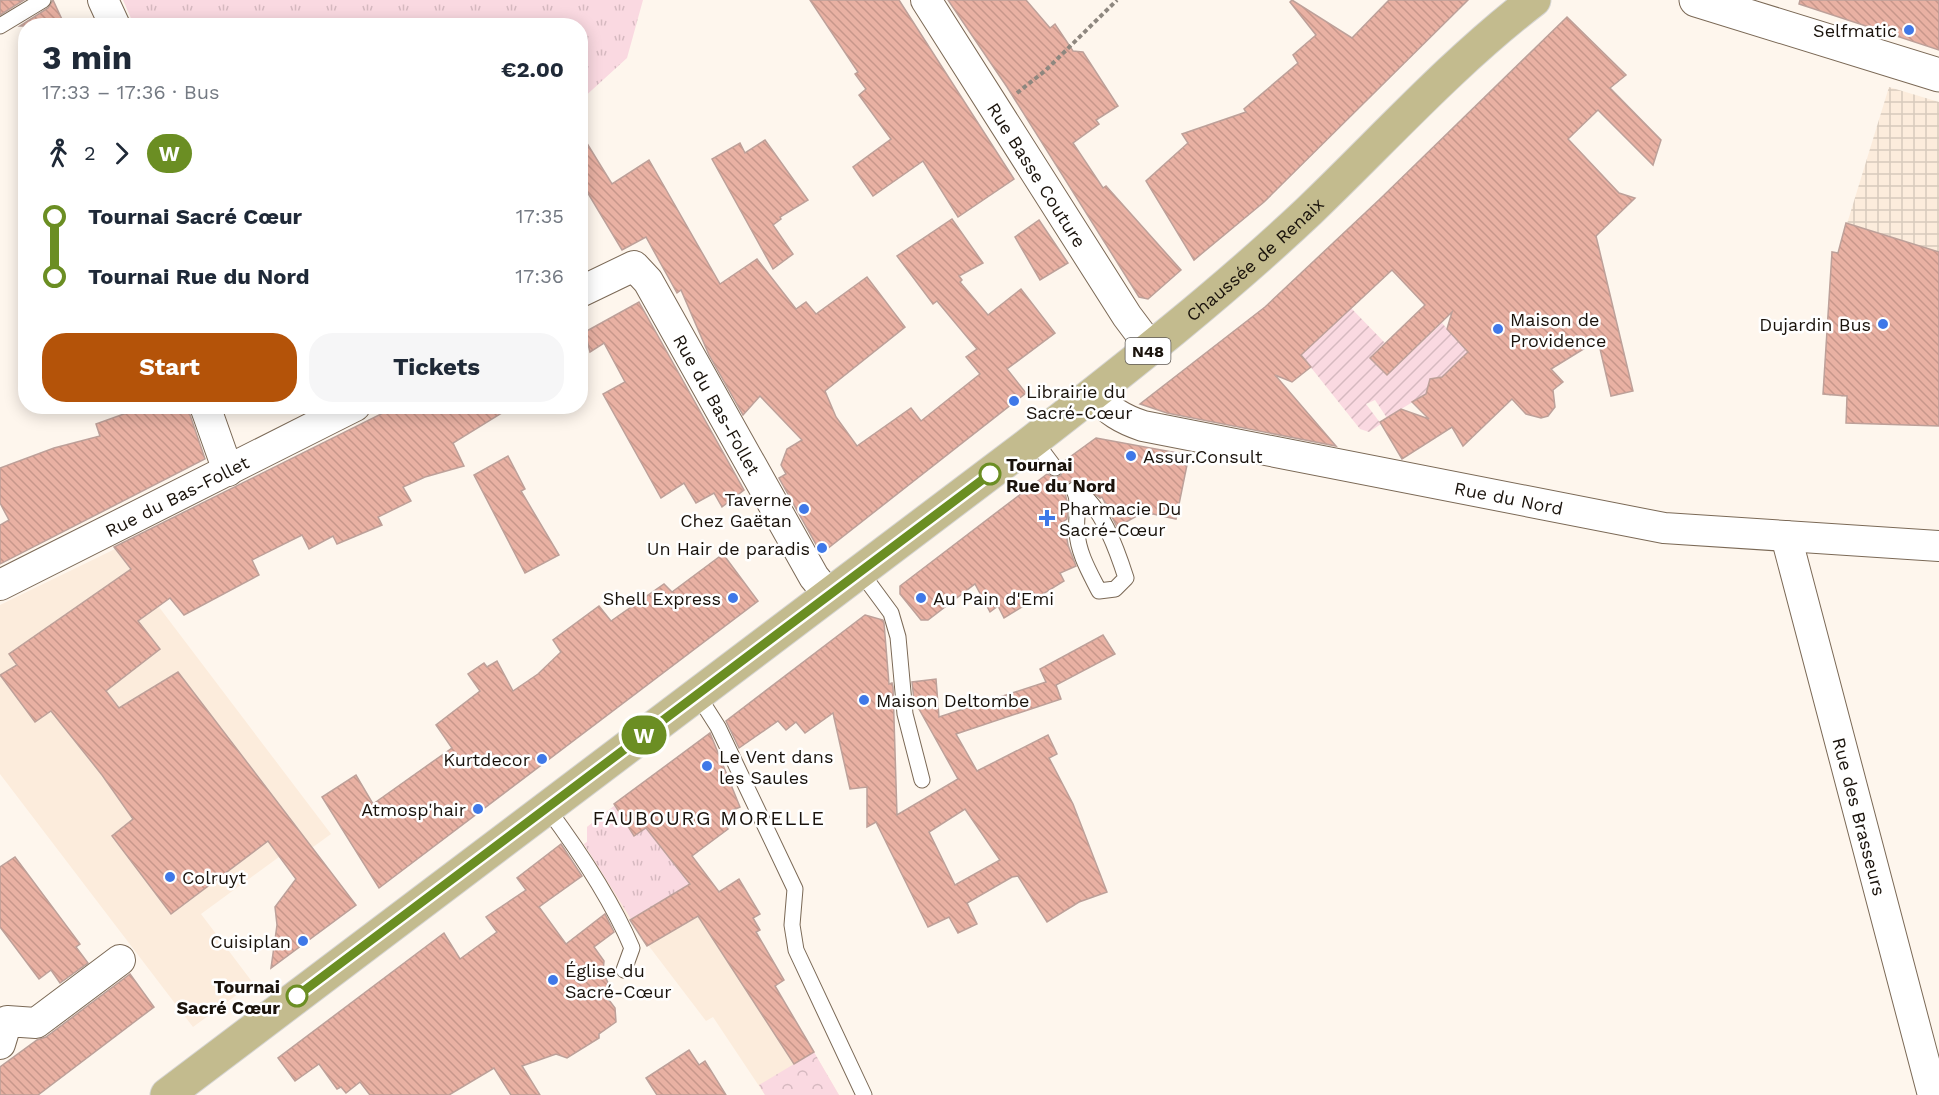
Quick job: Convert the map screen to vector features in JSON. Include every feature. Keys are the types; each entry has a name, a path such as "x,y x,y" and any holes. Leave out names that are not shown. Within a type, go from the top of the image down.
{"main road":[{"name":"Chaussée de Renaix","path":"1492,32 1515,0"},
{"name":"Chaussée de Renaix","path":"167,1095 1094,394 1151,348 1307,213 1492,32 1534,0"}],"street":[{"path":"104,0 112,18"},
{"name":"Rue Basse Couture","path":"926,0 1127,316 1151,348"},
{"path":"1696,0 1939,75"},
{"name":"Rue du Bas-Follet","path":"588,288 634,266 648,281 814,578 829,595"},
{"name":"Rue du Nord","path":"1094,394 1106,408 1121,419 1193,438 1664,528 1939,546"},
{"path":"208,414 228,471"},
{"name":"Rue du Bas-Follet","path":"0,585 339,414"},
{"name":"Rue des Brasseurs","path":"1786,536 1933,1095"},
{"path":"2,1026 36,1023 120,960"}],"lane":[{"path":"0,26 44,0"},
{"path":"1034,440 1055,468"},
{"path":"1074,490 1092,503 1117,551 1126,578 1115,589 1099,591 1084,558 1077,533 1079,501 1074,490"},
{"path":"860,571 891,613 898,637 905,714 922,780"},
{"path":"697,694 718,727 795,889 792,926 795,950 864,1095"},
{"path":"547,808 572,841 623,926 632,948 624,970"}],"path":[{"path":"995,110 1046,70 1118,0"}],"shaded area":[{"name":"Dujardin Bus","path":"1889,87 1939,102 1939,426 1846,423 1847,397 1823,395 1832,252 1838,253"},
{"path":"115,549 331,834 287,866 279,857 201,914 253,983 193,1027 0,774 0,605"},
{"path":"638,787 719,892 739,879 760,914 753,918 760,930 756,932 784,980 775,986 839,1095 765,1095 713,1017 706,1021 629,920 584,844 587,842 587,827"}],"green space":[{"path":"123,0 643,0 627,58 588,94 588,18 131,18"},
{"path":"1351,308 1385,343 1370,358 1387,375 1442,323 1468,352 1440,379 1430,381 1430,391 1387,418 1375,400 1366,404 1381,424 1369,432 1360,429 1301,355"},
{"path":"614,806 634,835 646,828 690,884 631,919 584,844 587,842 587,827"},
{"path":"814,1052 839,1095 765,1095 759,1085"}],"building":[{"path":"0,0 24,0 0,15"},
{"path":"53,0 61,18 32,18 48,8"},
{"path":"810,0 899,0 1014,179 958,217 923,161 873,196 853,167 891,139 859,95 866,89 855,74 858,72"},
{"path":"948,0 1026,0 1050,28 1055,24 1073,51 1083,52 1118,106 1096,120 1099,124 1073,143 1103,188 1106,186 1181,270 1148,299 1139,297 1007,87"},
{"path":"1292,0 1352,38 1389,0 1468,0 1264,202 1194,260 1146,181 1188,143 1182,134 1246,112 1244,109 1298,63 1293,55 1316,35 1290,2"},
{"name":"Selfmatic","path":"1800,0 1939,0 1939,50 1799,4"},
{"path":"1567,17 1626,75 1610,88 1661,140 1653,165 1598,110 1568,139 1619,193 1635,198 1596,236 1633,391 1611,396 1598,340 1551,369 1563,382 1553,390 1555,407 1548,416 1541,418 1526,414 1512,399 1463,446 1452,427 1402,459 1380,422 1401,409 1429,419 1412,402 1426,394 1430,379 1442,377 1468,352 1447,329 1452,312 1387,375 1370,358 1425,305 1392,270 1301,355 1311,367 1292,382 1275,375 1336,446 1167,413 1140,404 1265,307"},
{"path":"765,140 808,200 780,217 781,219 773,225 793,254 773,269 712,159 740,143 745,153"},
{"path":"588,145 612,184 649,160 720,284 757,259 796,309 806,302 816,314 867,277 905,327 825,391 836,417 857,446 911,408 921,421 980,374 966,357 977,349 937,301 933,304 897,256 952,219 983,263 959,276 962,280 960,282 988,315 1021,289 1055,333 1007,369 1026,393 827,549 818,548 779,478 786,474 781,465 787,449 802,440 760,396 743,415 709,355 681,290 677,293 646,237 622,250 588,193"},
{"path":"1039,220 1068,263 1040,280 1015,237"},
{"name":"Dujardin Bus","path":"1846,223 1939,252 1939,426 1846,423 1847,396 1823,394 1832,252 1838,253"},
{"path":"639,302 744,490 722,507 714,493 696,503 684,483 661,498 603,394 625,382 604,343 590,352 588,330"},
{"path":"124,414 190,414 205,459 0,564 0,525 9,520 0,503 0,468 54,448 100,436 96,424"},
{"path":"381,414 500,414 453,443 464,466 425,477 403,487 411,501 378,517 382,525 337,544 333,536 309,549 302,535 252,560 259,575 184,615 170,598 138,621 160,649 106,691 119,708 178,672 356,905 271,968 277,925 275,907 296,879 268,841 171,914 112,836 133,819 102,775 51,711 35,722 0,675 17,665 9,654 131,569 114,547"},
{"path":"1096,438 1189,455 1176,519 1144,512 1117,527 1102,497 1100,498 1079,482 1070,481 1064,488 1068,506 1067,519 1064,521 1068,545 1076,566 1060,573 1064,581 1004,618 998,606 990,612 975,584 928,620 921,620 900,594 900,586 1047,474 1056,478 1061,475 1065,467 1063,462"},
{"path":"508,456 525,489 521,491 559,555 525,573 474,475"},
{"path":"723,554 758,601 379,888 322,797 356,775 373,804 452,748 436,725 480,691 468,674 484,663 487,667 497,661 513,691 538,674 561,652 553,640 599,606 611,621 664,584 672,592"},
{"path":"865,615 883,620 889,684 892,683 893,687 897,815 958,779 914,700 912,682 936,679 939,717 1046,682 1040,669 1103,635 1115,654 1056,685 1061,699 956,734 977,771 1048,735 1057,754 1049,758 1073,804 1107,892 1079,902 1047,922 1018,876 1012,877 967,903 977,924 958,933 949,917 928,927 876,822 867,827 867,787 850,789 833,713 805,733 796,722 786,730 778,721 739,748 726,721","holes":["965,809 1000,860 955,885 929,832"]},
{"path":"710,733 740,807 733,810 736,818 726,824 728,829 692,856 719,892 739,879 760,914 753,918 760,930 756,932 784,980 775,986 814,1052 794,1064 698,916 647,946 630,920 690,884 646,828 634,836 614,804"},
{"path":"561,844 582,876 539,907 566,944 605,914 614,932 594,947 604,961 603,972 610,987 603,992 615,1008 616,1022 599,1034 599,1038 567,1058 556,1054 522,1066 540,1095 511,1095 494,1068 449,1095 370,1095 360,1082 346,1093 341,1087 337,1089 319,1064 295,1081 278,1058 444,933 460,959 497,932 486,917 526,890 517,878"},
{"path":"15,857 80,944 76,947 88,963 60,983 51,970 39,979 0,927 0,867"},
{"path":"130,974 154,1007 38,1095 0,1095 0,1067 37,1040 46,1037"},
{"path":"689,1050 699,1065 705,1061 726,1095 657,1095 646,1078"}],"bus line":[{"name":"W","path":"297,996 990,474"}],"place":[{"name":"Selfmatic","path":"1909,30"},
{"name":"Dujardin Bus","path":"1883,324"},
{"name":"Maison de Providence","path":"1498,329"},
{"name":"Librairie du Sacré-Cœur","path":"1014,401"},
{"name":"Assur.Consult","path":"1131,456"},
{"name":"Tournai Rue du Nord","path":"990,474"},
{"name":"Taverne Chez Gaëtan","path":"804,509"},
{"name":"Pharmacie Du Sacré-Cœur","path":"1047,518"},
{"name":"Un Hair de paradis","path":"822,548"},
{"name":"Shell Express","path":"733,598"},
{"name":"Au Pain d'Emi","path":"921,598"},
{"name":"Maison Deltombe","path":"864,700"},
{"name":"Kurtdecor","path":"542,759"},
{"name":"Le Vent dans les Saules","path":"707,766"},
{"name":"Atmosp'hair","path":"478,809"},
{"name":"Colruyt","path":"170,877"},
{"name":"Cuisiplan","path":"303,941"},
{"name":"Église du Sacré-Cœur","path":"553,980"},
{"name":"Tournai Sacré Cœur","path":"297,996"}],"district":[{"name":"FAUBOURG MORELLE","path":"709,818"}]}
